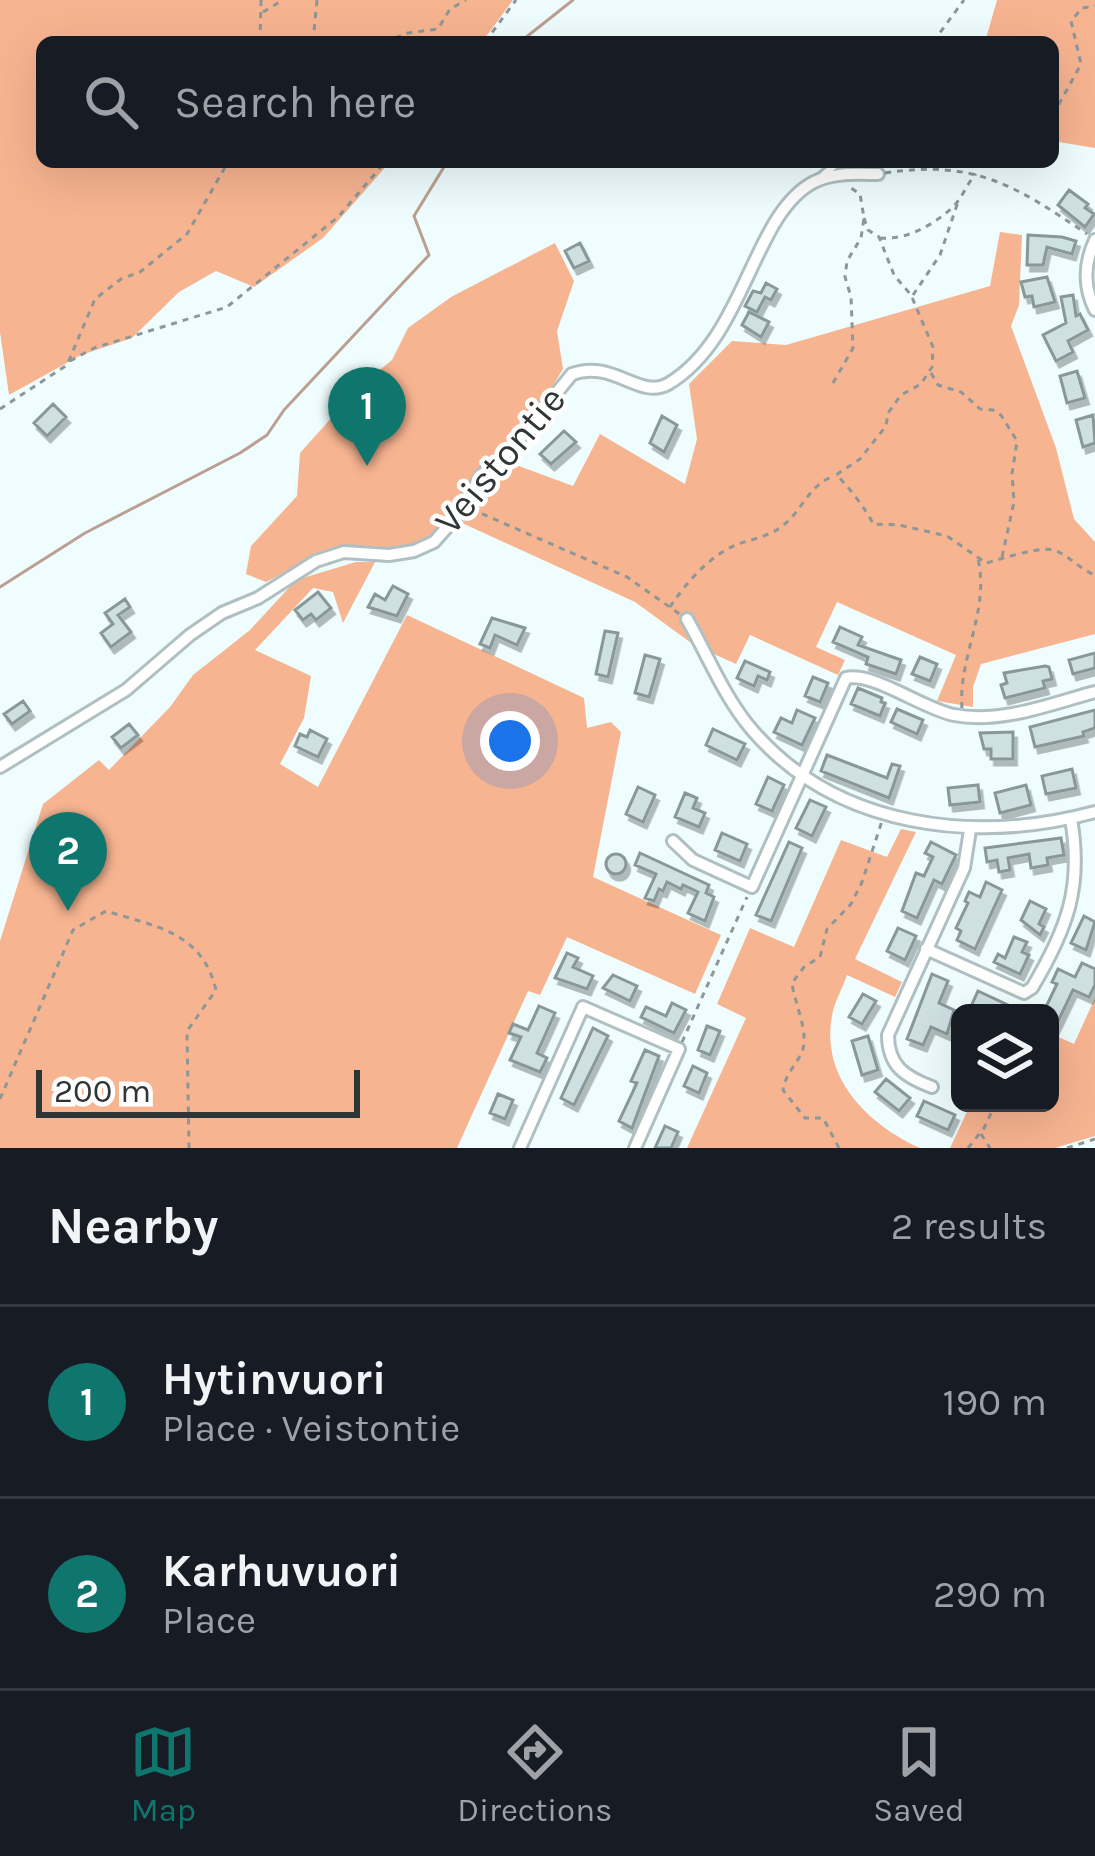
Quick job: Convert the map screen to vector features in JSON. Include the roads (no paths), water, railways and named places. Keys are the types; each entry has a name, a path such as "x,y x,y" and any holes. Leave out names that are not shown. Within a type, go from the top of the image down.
{"street":[{"path":"816,181 841,174 878,174"},
{"name":"Veistontie","path":"0,767 126,690 222,613 258,598 316,561 344,552 389,555 414,551 434,542 482,476 510,450 572,374 598,369 648,389 662,388 696,362 731,317 775,224 816,181"},
{"path":"1095,240 1086,282 1095,310"},
{"path":"687,619 740,714 766,744 803,775 856,804 970,830 1095,812"},
{"path":"673,842 693,860 752,887 846,679 855,676 962,715 1011,714 1095,692"},
{"path":"926,949 1024,994 1032,988 1076,891 1071,818"},
{"path":"932,1087 909,1078 894,1064 888,1048 892,1021 964,868 970,830"},
{"path":"520,1148 584,1006 679,1049 635,1148"}],"lane":[{"path":"816,181 832,168"}],"waterway":[{"path":"528,36 573,0"},
{"path":"0,587 85,533 267,435 284,410 429,255 414,216 443,168"}],"place":[{"name":"Hytinvuori","path":"367,466"},
{"name":"Karhuvuori","path":"68,911"}]}
